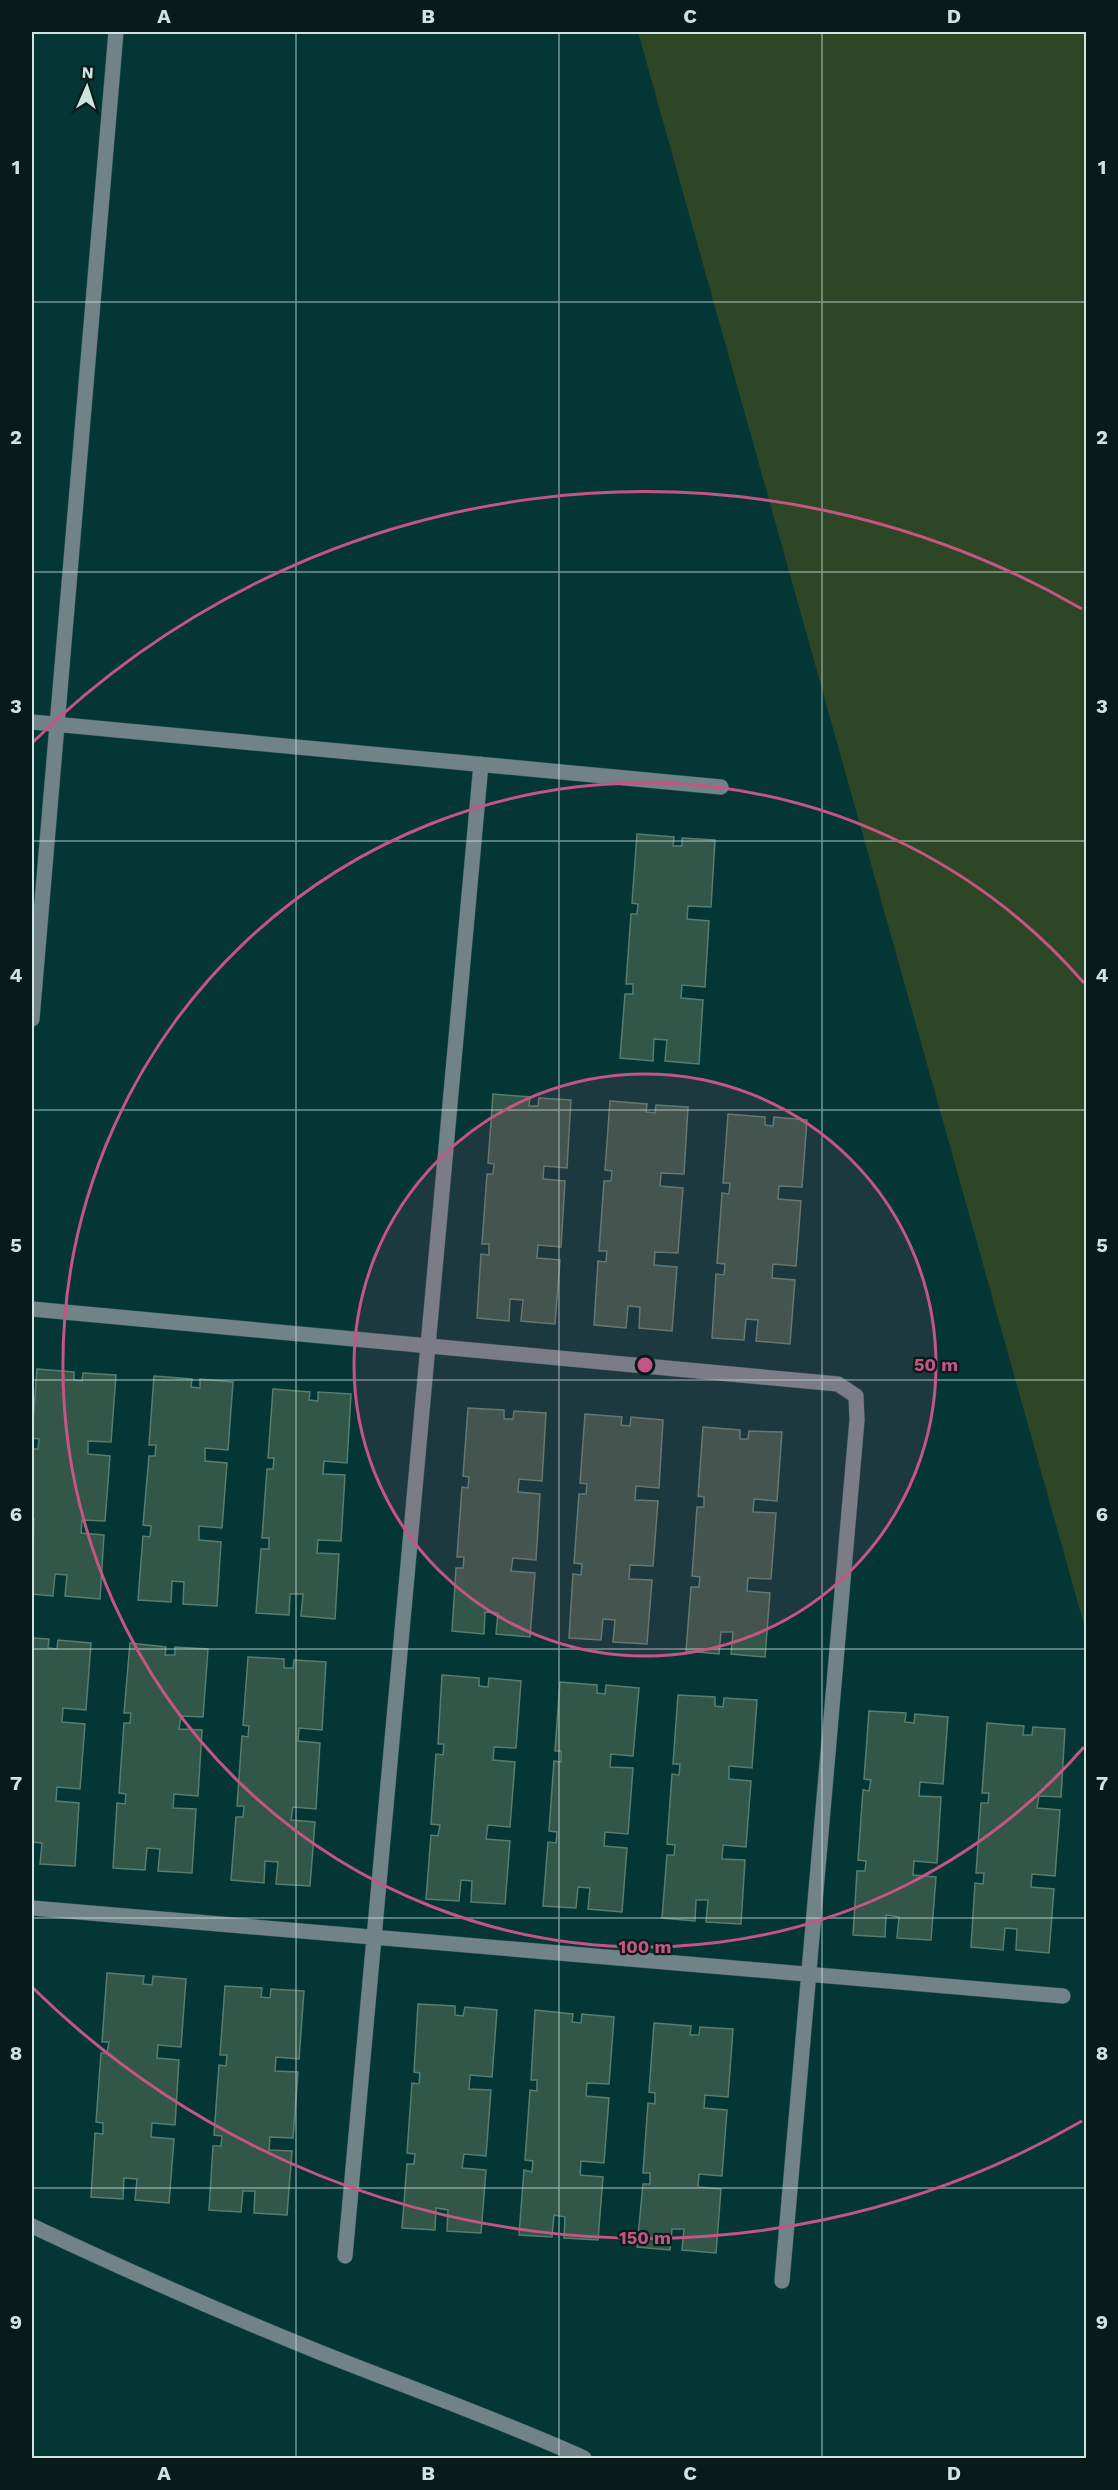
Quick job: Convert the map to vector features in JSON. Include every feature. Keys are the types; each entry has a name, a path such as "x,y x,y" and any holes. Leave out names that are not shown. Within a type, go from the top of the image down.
{"street":[{"path":"32,1019 116,32"},
{"path":"32,722 721,787"},
{"path":"345,2256 481,764"},
{"path":"32,1309 838,1384 856,1396 857,1420 782,2281"},
{"path":"32,1908 1063,1995"},
{"path":"32,2226 187,2296 318,2351 521,2430 584,2458"}],"green space":[{"path":"638,32 1086,32 1086,1632"}],"building":[{"path":"637,834 674,837 673,846 682,846 682,838 715,840 711,907 688,906 687,919 709,921 705,987 682,985 681,998 703,1000 699,1064 665,1061 667,1040 654,1039 653,1061 620,1058 625,994 633,994 633,984 626,984 631,914 637,914 638,904 632,903"},
{"path":"493,1094 530,1097 529,1106 538,1106 539,1098 571,1100 567,1168 544,1166 543,1179 565,1181 561,1247 538,1245 537,1258 560,1260 555,1324 521,1321 523,1300 510,1299 509,1321 477,1318 481,1254 489,1255 489,1244 482,1244 487,1174 493,1174 494,1164 488,1163"},
{"path":"610,1101 647,1104 646,1112 655,1113 656,1105 688,1107 684,1174 661,1173 660,1186 683,1188 678,1253 655,1252 654,1265 677,1267 672,1331 639,1328 640,1307 628,1306 626,1328 594,1325 598,1261 606,1262 607,1251 599,1251 604,1181 611,1181 612,1171 605,1170"},
{"path":"728,1114 765,1117 765,1125 773,1126 774,1117 807,1120 802,1187 779,1186 778,1199 801,1201 796,1266 773,1264 772,1278 795,1280 790,1344 756,1341 758,1320 746,1319 744,1340 712,1338 716,1274 724,1275 725,1264 717,1263 722,1193 729,1194 730,1183 723,1183"},
{"path":"37,1369 74,1372 74,1380 82,1381 83,1373 116,1375 111,1442 88,1441 88,1454 110,1456 105,1521 82,1520 81,1533 104,1535 100,1599 65,1596 67,1575 55,1574 53,1596 32,1594 34,1519 32,1519 32,1449 38,1449 39,1439 32,1438"},
{"path":"154,1376 192,1379 191,1387 200,1388 200,1379 233,1382 228,1450 205,1448 205,1461 227,1463 222,1528 199,1526 199,1540 221,1542 217,1606 183,1604 184,1582 172,1581 171,1602 138,1600 143,1536 150,1537 151,1526 143,1525 149,1456 155,1456 156,1445 149,1445"},
{"path":"273,1389 310,1392 309,1400 318,1401 318,1392 351,1394 347,1463 324,1461 323,1474 345,1475 341,1541 318,1540 317,1553 339,1554 335,1619 301,1616 303,1594 290,1594 289,1615 256,1613 261,1549 269,1549 269,1538 262,1538 267,1469 273,1469 274,1458 268,1458"},
{"path":"468,1408 504,1410 504,1419 513,1419 514,1411 546,1413 542,1481 519,1479 518,1492 540,1494 536,1560 513,1558 511,1571 535,1573 530,1637 496,1634 498,1613 485,1612 484,1634 452,1631 456,1568 463,1568 464,1557 457,1557 462,1487 468,1488 469,1477 463,1476"},
{"path":"585,1414 622,1417 621,1425 630,1426 631,1417 663,1420 659,1488 636,1486 635,1500 658,1501 653,1566 630,1565 629,1579 652,1580 647,1644 613,1642 615,1620 603,1619 601,1640 569,1638 573,1574 581,1575 582,1564 574,1563 579,1494 586,1494 587,1484 580,1483"},
{"path":"703,1427 740,1430 740,1439 748,1439 749,1431 782,1432 777,1501 754,1499 753,1512 776,1513 771,1579 748,1578 747,1591 770,1593 765,1657 731,1654 733,1632 721,1632 719,1654 686,1651 691,1587 699,1587 700,1577 692,1576 697,1507 704,1507 704,1497 698,1496"},
{"path":"32,1638 49,1639 48,1648 57,1649 58,1640 91,1643 86,1710 63,1708 62,1722 85,1724 80,1789 57,1787 56,1801 79,1803 75,1866 40,1864 42,1843 32,1842"},
{"path":"130,1643 166,1647 165,1655 175,1655 175,1647 208,1649 203,1717 181,1716 179,1729 202,1730 198,1796 174,1794 173,1808 196,1809 192,1873 158,1871 160,1849 147,1848 145,1870 113,1868 117,1803 125,1804 126,1794 119,1793 124,1723 130,1723 131,1713 124,1713"},
{"path":"248,1657 284,1659 284,1668 293,1668 294,1660 326,1662 322,1730 299,1728 298,1741 320,1743 316,1809 293,1807 291,1820 315,1822 310,1886 276,1884 278,1862 265,1861 264,1883 231,1880 236,1817 243,1817 244,1806 237,1806 242,1736 248,1737 249,1726 243,1725"},
{"path":"442,1675 479,1678 479,1686 488,1687 489,1678 521,1681 516,1748 494,1747 493,1760 515,1762 510,1827 488,1825 486,1839 510,1841 505,1904 471,1902 472,1881 461,1880 459,1901 426,1899 431,1835 438,1836 440,1825 431,1824 436,1754 443,1755 444,1744 438,1744"},
{"path":"560,1682 597,1685 597,1693 605,1694 606,1685 639,1688 633,1756 611,1754 610,1767 633,1768 628,1834 605,1832 604,1846 627,1848 622,1912 588,1909 590,1888 578,1887 576,1908 543,1906 548,1842 556,1843 557,1832 549,1831 554,1761 561,1762 561,1751 555,1751"},
{"path":"678,1695 715,1697 715,1706 723,1707 724,1698 757,1700 752,1768 729,1766 729,1779 751,1781 746,1847 723,1845 722,1859 745,1860 741,1924 706,1922 708,1900 696,1900 695,1921 662,1918 667,1855 674,1855 675,1845 667,1844 672,1774 679,1775 680,1764 673,1764"},
{"path":"869,1711 906,1713 905,1722 914,1723 915,1714 948,1717 943,1784 920,1782 919,1796 941,1797 937,1863 914,1861 913,1875 936,1877 931,1940 897,1938 899,1917 886,1915 885,1937 853,1935 857,1871 865,1871 866,1861 858,1860 863,1790 869,1791 871,1780 864,1779"},
{"path":"987,1723 1024,1726 1023,1735 1032,1735 1033,1727 1065,1729 1061,1797 1039,1796 1037,1808 1060,1810 1055,1876 1032,1874 1031,1887 1054,1889 1049,1953 1016,1950 1017,1929 1005,1928 1003,1950 971,1947 975,1883 983,1884 984,1873 976,1873 981,1803 988,1803 989,1793 982,1793"},
{"path":"107,1973 144,1976 143,1984 152,1985 153,1976 186,1979 181,2047 158,2045 157,2058 179,2060 175,2125 152,2123 151,2137 174,2139 169,2203 135,2200 137,2179 124,2178 123,2199 91,2197 95,2133 103,2134 103,2123 96,2122 101,2053 107,2053 109,2042 102,2042"},
{"path":"225,1986 262,1988 261,1997 270,1998 271,1989 304,1991 299,2059 276,2057 275,2071 298,2072 293,2138 270,2137 269,2150 292,2151 287,2215 254,2213 255,2191 243,2191 241,2212 209,2210 213,2146 221,2146 222,2136 214,2135 219,2065 226,2066 227,2055 220,2055"},
{"path":"418,2004 455,2006 455,2015 463,2016 465,2007 497,2010 492,2077 470,2075 469,2089 491,2090 486,2156 464,2154 462,2168 486,2170 481,2233 447,2231 448,2210 436,2208 435,2230 402,2228 407,2164 414,2164 415,2154 407,2153 412,2083 419,2084 420,2073 414,2072"},
{"path":"535,2010 573,2014 572,2022 581,2023 582,2014 614,2017 609,2084 587,2083 586,2096 609,2098 604,2163 581,2161 580,2175 603,2177 598,2240 564,2238 565,2217 554,2215 552,2237 519,2235 524,2170 532,2172 533,2161 525,2160 530,2090 537,2091 537,2080 531,2080"},
{"path":"654,2023 691,2026 690,2035 699,2035 700,2027 733,2029 728,2097 705,2095 704,2108 727,2110 722,2176 699,2174 698,2187 721,2189 716,2253 682,2250 684,2229 672,2229 670,2250 637,2247 643,2184 650,2184 650,2173 643,2173 648,2103 655,2104 655,2093 649,2092"}]}
